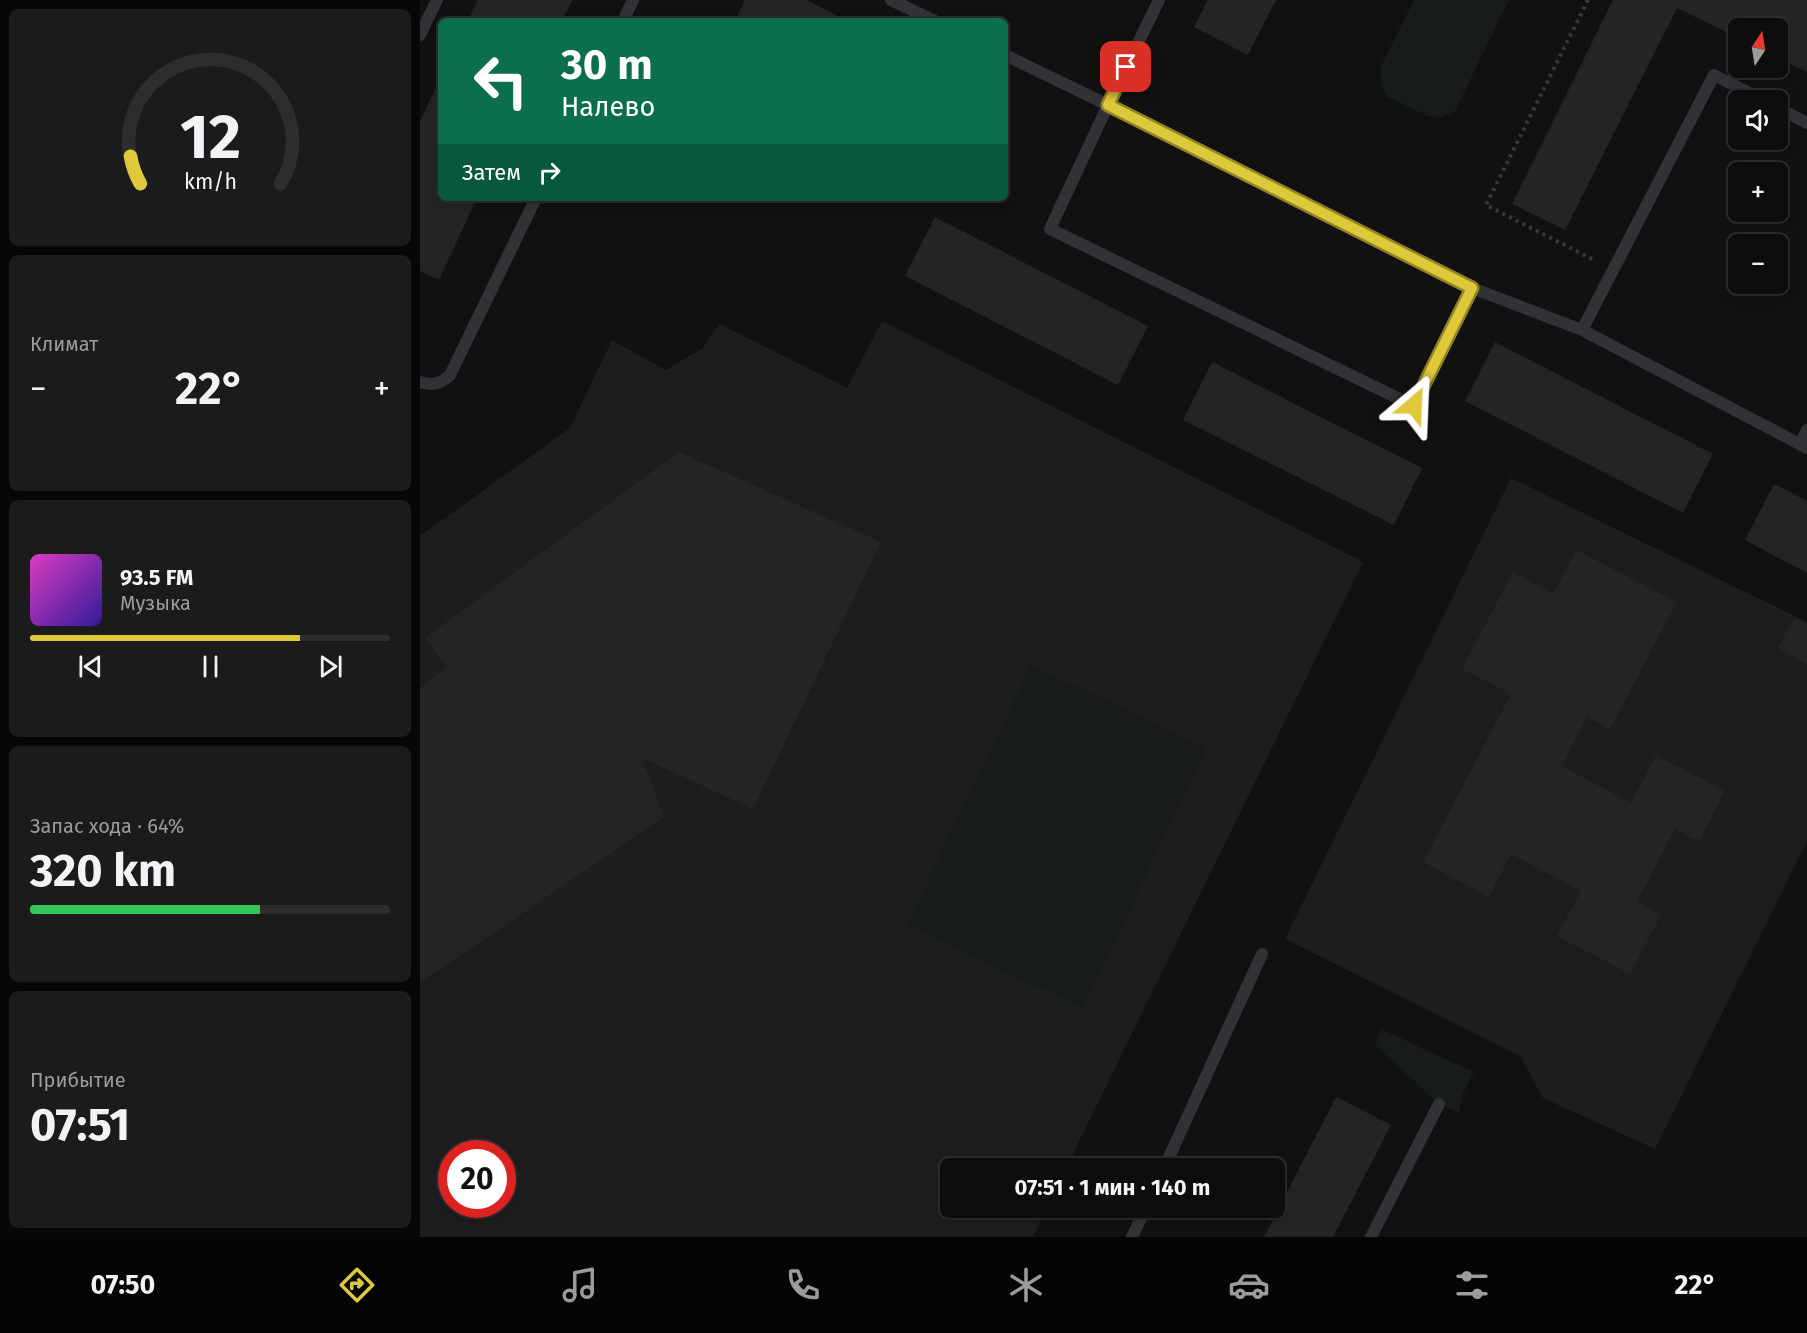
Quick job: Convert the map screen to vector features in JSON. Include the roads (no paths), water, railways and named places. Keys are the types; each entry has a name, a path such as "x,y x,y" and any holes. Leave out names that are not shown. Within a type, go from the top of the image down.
{"lane":[{"path":"420,34 437,0"},
{"path":"624,18 633,0"},
{"path":"891,0 929,18"},
{"path":"1159,0 1050,229 1414,405 1472,288"},
{"path":"1008,56 1472,288 1582,330 1803,446 1807,430"},
{"path":"1582,330 1714,75 1743,90"},
{"path":"1788,113 1807,123"},
{"path":"420,382 430,385 442,382 450,375 535,201"},
{"path":"1169,1158 1262,954"},
{"path":"1371,1237 1439,1104"},
{"path":"1132,1237 1141,1218"}]}
